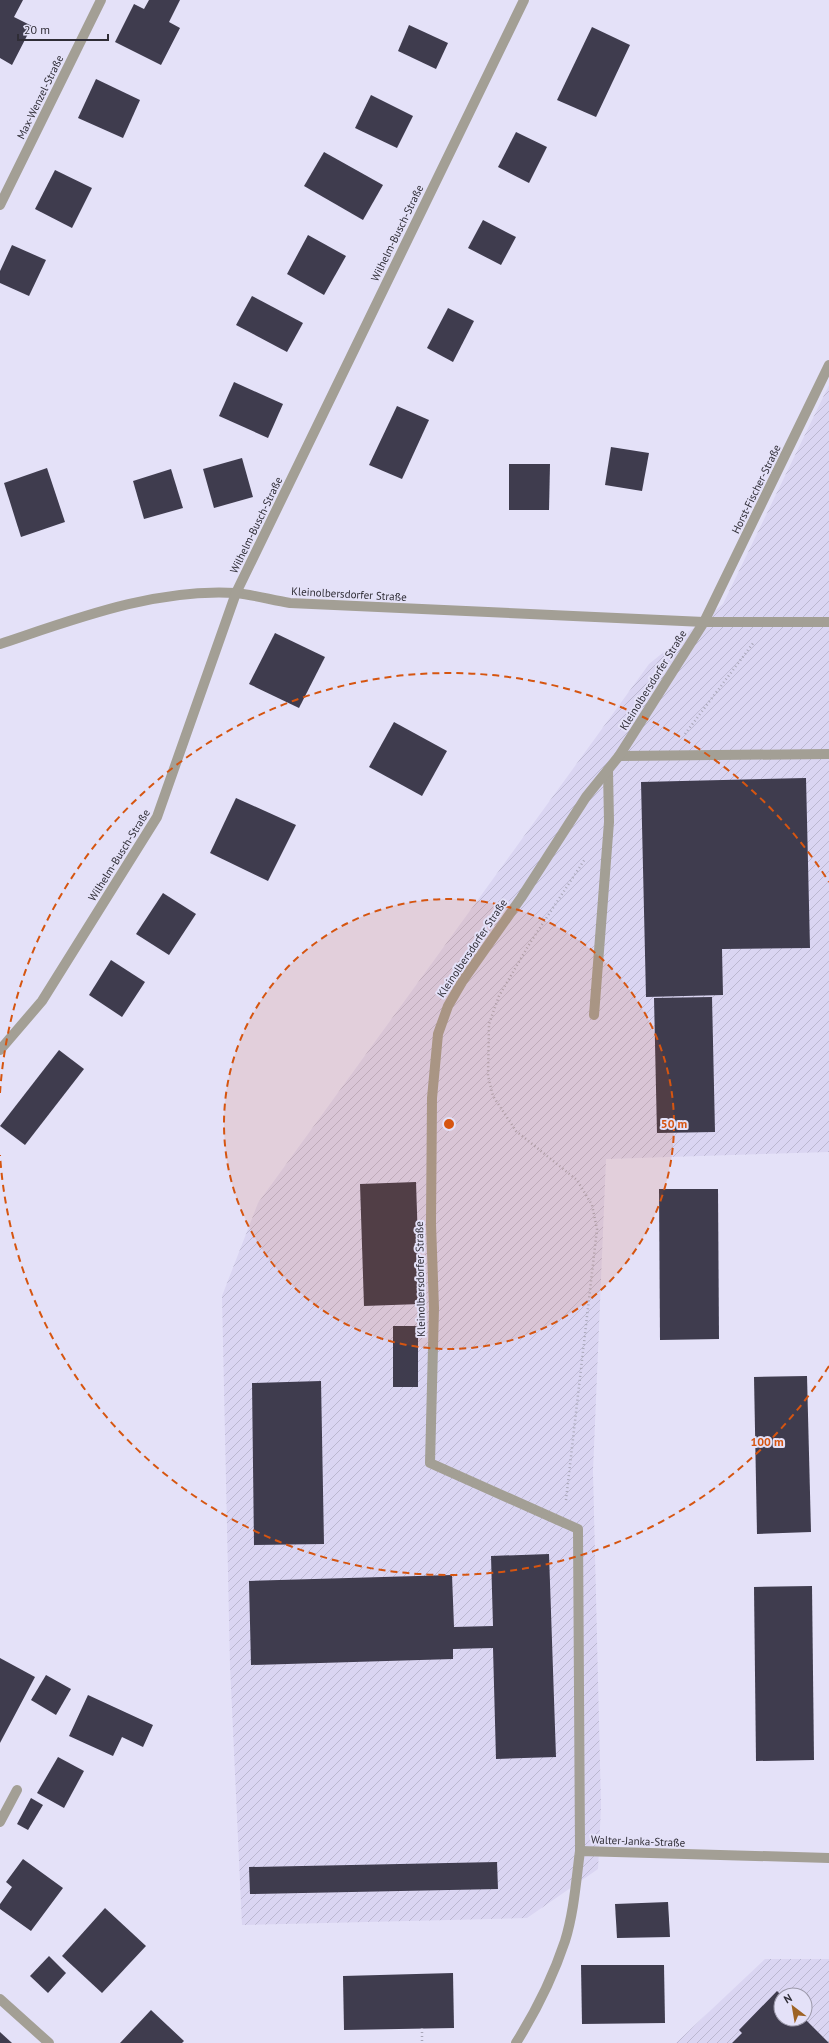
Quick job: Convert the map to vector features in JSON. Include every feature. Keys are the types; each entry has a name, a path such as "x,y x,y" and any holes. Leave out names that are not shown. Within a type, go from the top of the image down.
{"street":[{"name":"Max-Wenzel-Straße","path":"0,205 101,0"},
{"name":"Wilhelm-Busch-Straße","path":"0,1050 42,1001 157,817 236,593 524,0"},
{"name":"Horst-Fischer-Straße","path":"704,622 829,365"},
{"name":"Kleinolbersdorfer Straße","path":"0,644 117,606 189,595 236,593 290,603 704,622 829,622"},
{"name":"Kleinolbersdorfer Straße","path":"564,1522 430,1463 434,1308 431,1224 432,1098 438,1034 448,1006 462,982 520,898 586,797 619,756 704,622"},
{"path":"619,756 829,754"},
{"path":"594,1015 609,822 608,770"},
{"path":"564,1522 578,1529 580,1851"},
{"path":"0,1822 17,1790"},
{"name":"Walter-Janka-Straße","path":"516,2043 538,2008 565,1941 574,1898 580,1851 829,1858"},
{"path":"0,1999 49,2043"}],"path":[{"path":"669,756 769,622"},
{"path":"564,1522 597,1229 592,1205 577,1180 516,1131 493,1096 488,1076 487,1056 489,1024 499,996 530,943 588,854"},
{"path":"422,2028 422,2043"}],"shaded area":[{"path":"829,385 829,1152 606,1159 593,1471 601,1806 598,1869 527,1918 242,1925 230,1665 222,1296 258,1203 649,664 723,604"},
{"path":"765,1959 829,1959 829,2043 676,2043"}],"building":[{"path":"0,0 23,0 14,17 32,26 12,65 0,58"},
{"path":"149,0 180,0 169,22 180,28 161,65 115,42 134,4 144,9"},
{"path":"409,25 448,43 436,69 398,51"},
{"path":"592,27 630,45 596,117 557,100"},
{"path":"96,79 140,100 123,138 78,118"},
{"path":"371,95 413,116 397,148 355,128"},
{"path":"516,132 547,147 529,183 498,167"},
{"path":"324,152 383,185 363,220 304,186"},
{"path":"55,170 92,188 72,228 35,209"},
{"path":"483,220 516,237 501,265 468,248"},
{"path":"308,235 346,256 324,295 287,274"},
{"path":"12,245 46,260 29,296 0,283 0,271"},
{"path":"252,296 303,323 287,352 236,325"},
{"path":"448,308 474,321 453,362 427,348"},
{"path":"234,382 283,404 268,438 219,416"},
{"path":"397,406 429,420 402,479 369,465"},
{"path":"611,447 649,453 642,491 605,485"},
{"path":"242,458 253,497 214,508 203,469"},
{"path":"509,464 550,464 549,510 509,510"},
{"path":"47,468 65,522 21,537 4,483"},
{"path":"171,469 183,508 144,519 133,481"},
{"path":"275,633 325,657 299,708 249,684"},
{"path":"394,722 447,751 422,796 369,767"},
{"path":"806,778 810,948 722,949 723,995 646,997 641,782"},
{"path":"236,798 296,825 268,881 210,853"},
{"path":"163,893 196,914 169,955 136,934"},
{"path":"111,960 145,982 122,1017 89,995"},
{"path":"712,997 715,1132 657,1133 654,998"},
{"path":"59,1050 84,1069 25,1145 0,1126"},
{"path":"416,1182 420,1304 364,1306 360,1184"},
{"path":"659,1189 718,1189 719,1339 660,1340"},
{"path":"393,1326 418,1326 418,1387 393,1387"},
{"path":"807,1376 811,1532 757,1534 754,1377"},
{"path":"321,1381 324,1544 254,1545 252,1383"},
{"path":"549,1554 556,1757 496,1759 493,1648 453,1649 453,1659 251,1665 249,1581 452,1575 454,1627 493,1626 491,1556"},
{"path":"812,1586 814,1760 756,1761 754,1587"},
{"path":"0,1658 35,1677 0,1743"},
{"path":"46,1675 71,1689 56,1715 31,1700"},
{"path":"88,1695 153,1725 143,1747 122,1737 113,1756 69,1736"},
{"path":"58,1757 84,1771 64,1808 37,1793"},
{"path":"31,1798 43,1805 28,1830 17,1824"},
{"path":"23,1859 63,1888 31,1931 0,1909 0,1904 12,1887 6,1882"},
{"path":"497,1862 498,1889 250,1894 249,1867"},
{"path":"668,1902 670,1937 617,1938 615,1904"},
{"path":"105,1908 146,1946 102,1993 62,1956"},
{"path":"49,1956 66,1973 48,1993 30,1976"},
{"path":"581,1965 664,1965 665,2023 582,2024"},
{"path":"453,1973 454,2028 344,2030 343,1976"},
{"path":"773,1995 773,2027 813,2027 829,2043 732,2043 742,2033 739,2030"},
{"path":"151,2010 184,2041 182,2043 120,2043"},
{"path":"0,2032 12,2043 0,2043"}]}
